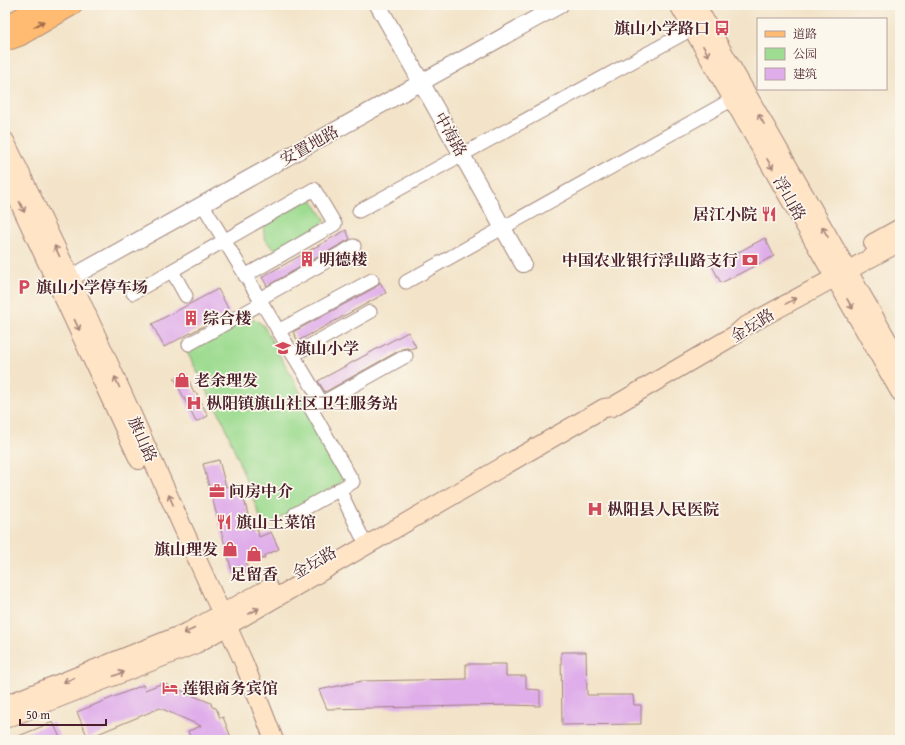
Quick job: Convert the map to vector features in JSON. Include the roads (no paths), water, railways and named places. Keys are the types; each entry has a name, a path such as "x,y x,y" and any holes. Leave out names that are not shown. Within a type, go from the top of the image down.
{"main road":[{"path":"5,26 43,5"},
{"path":"5,41 19,36 72,5"},
{"name":"浮山路","path":"679,5 733,99 838,269 900,362"},
{"name":"浮山路","path":"696,5 838,269 900,392"},
{"name":"旗山路","path":"5,141 64,282 220,623 261,740"},
{"name":"旗山路","path":"5,172 64,282"},
{"name":"金坛路","path":"5,719 196,644 220,623 361,535 601,403 612,407 735,335 741,322 838,269 900,228"},
{"name":"金坛路","path":"838,269 900,242"},
{"name":"金坛路","path":"5,705 190,632 220,623 601,403"},
{"name":"旗山路","path":"220,623 244,663 274,740"}],"street":[{"name":"中海路","path":"378,5 523,264"},
{"name":"安置地路","path":"64,282 560,5"},
{"path":"359,211 692,29"},
{"path":"406,282 733,99"},
{"path":"133,293 314,188 335,224 245,276"},
{"path":"203,205 322,403"},
{"path":"189,344 354,246"},
{"path":"172,271 186,296"},
{"path":"278,331 372,280"},
{"path":"293,355 370,312"},
{"path":"295,514 353,482 311,409 406,356"},
{"path":"339,489 361,535"}],"place":[{"name":"旗山小学路口","path":"722,28"},
{"name":"居江小院","path":"769,214"},
{"name":"明德楼","path":"307,259"},
{"name":"中国农业银行浮山路支行","path":"750,260"},
{"name":"旗山小学停车场","path":"24,287"},
{"name":"综合楼","path":"191,318"},
{"name":"旗山小学","path":"283,348"},
{"name":"老余理发","path":"182,380"},
{"name":"枞阳镇旗山社区卫生服务站","path":"194,403"},
{"name":"问房中介","path":"217,491"},
{"name":"枞阳县人民医院","path":"595,509"},
{"name":"旗山土菜馆","path":"224,522"},
{"name":"旗山理发","path":"230,549"},
{"name":"足留香","path":"254,554"},
{"name":"莲银商务宾馆","path":"170,688"}]}
